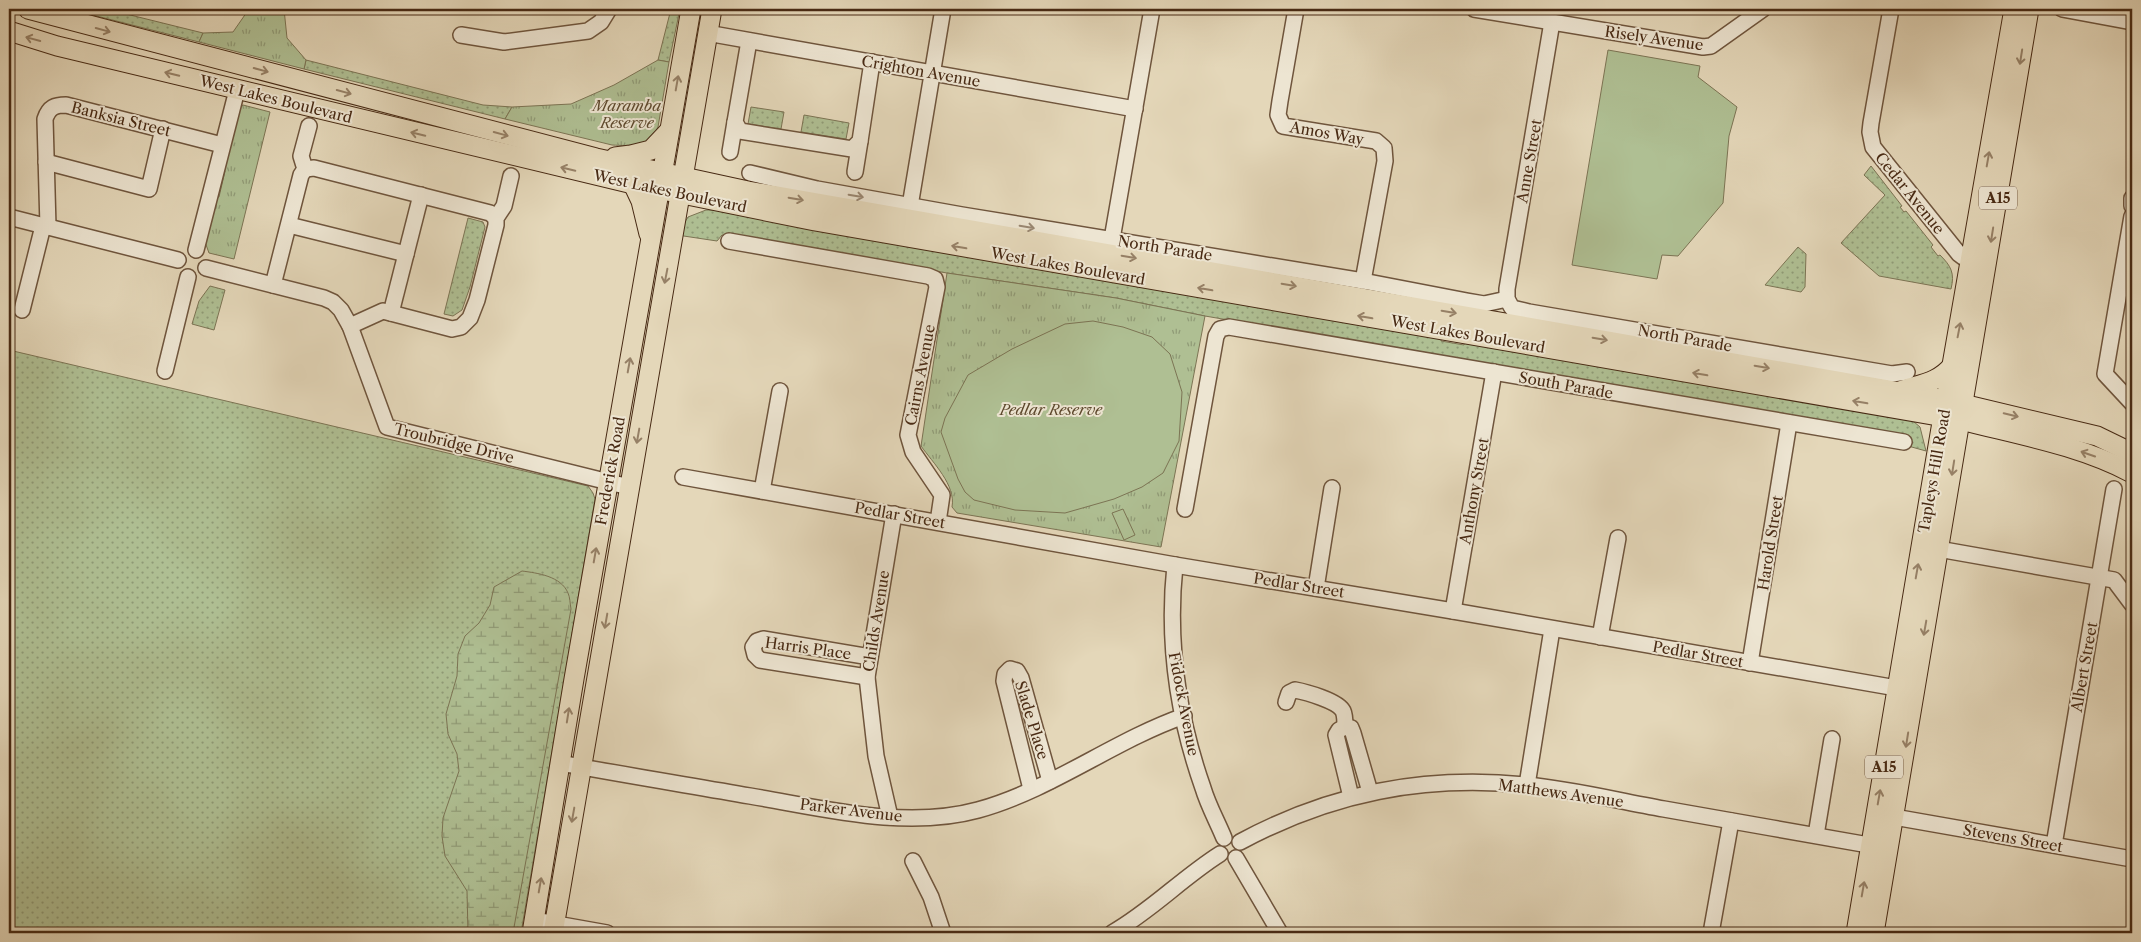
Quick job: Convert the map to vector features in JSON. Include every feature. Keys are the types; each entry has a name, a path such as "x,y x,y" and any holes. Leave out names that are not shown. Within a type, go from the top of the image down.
{"main road":[{"name":"West Lakes Boulevard","path":"28,9 596,158 661,181 682,185 722,202 825,223 1908,410 1953,410 2097,436 2132,453"},
{"name":"Frederick Road","path":"533,927 608,481 691,9"},
{"name":"Frederick Road","path":"554,929 712,9"},
{"name":"Tapleys Hill Road","path":"1930,548 1935,465 1953,410 1952,366 1979,261 2014,9"},
{"name":"Tapleys Hill Road","path":"1874,933 1880,847 1906,690 1979,261 2029,9"},
{"name":"West Lakes Boulevard","path":"9,31 57,46 633,184 661,181"},
{"path":"596,158 631,156 651,150 669,131"},
{"path":"690,140 696,160 709,182"},
{"name":"West Lakes Boulevard","path":"682,185 709,182 749,182 1562,332 1823,370 1899,392 2061,445 2112,462 2132,473"},
{"path":"633,184 641,201 650,240"},
{"path":"675,228 688,210 722,202"},
{"path":"1899,392 1918,385 1934,382 1945,375 1952,366"},
{"path":"1908,410 1920,418 1927,426 1933,441 1935,465"},
{"name":"Tapleys Hill Road","path":"1856,933 1880,847 1894,817 1906,690"}],"street":[{"path":"461,35 504,42 588,31 601,22 609,9"},
{"path":"910,206 943,9"},
{"path":"1112,239 1152,9"},
{"name":"Amos Way","path":"1296,9 1278,115 1283,126 1376,142 1384,148 1385,161 1362,281"},
{"name":"Risely Avenue","path":"1474,9 1703,47 1712,46 1763,9"},
{"name":"Cedar Avenue","path":"1891,9 1870,123 1870,141 1959,254 1979,261"},
{"path":"2062,9 2132,22"},
{"name":"Anne Street","path":"1507,299 1507,289 1552,22"},
{"name":"Crighton Avenue","path":"707,34 1135,109"},
{"path":"730,152 749,41"},
{"path":"855,172 872,62"},
{"path":"196,250 237,90"},
{"name":"Banksia Street","path":"22,310 45,226 45,119 48,111 56,105 66,105 222,145"},
{"path":"735,122 740,131 852,149 860,141"},
{"path":"305,169 301,156 309,126"},
{"path":"46,162 149,189 163,129"},
{"path":"273,285 301,175 305,169 314,168 421,195 490,213 496,218"},
{"path":"350,326 383,311 452,329 464,325 470,318 477,300 496,226 496,218 504,206 511,176"},
{"name":"North Parade","path":"749,182 774,178 817,189 910,206 1104,240 1112,239 1362,281 1484,304 1507,299 1512,308 1823,370 1892,374 1907,372"},
{"path":"391,313 421,195"},
{"path":"2132,198 2132,206"},
{"path":"2132,216 2104,374 2132,403"},
{"path":"9,217 178,260"},
{"path":"289,225 406,254"},
{"name":"Cairns Avenue","path":"728,241 925,275 935,279 937,287 908,436 913,452 942,495 938,522"},
{"path":"187,250 196,250 204,255 206,268 196,277 188,277 179,268 178,260 187,250"},
{"name":"Troubridge Drive","path":"206,268 333,302 341,310 350,326 387,427 608,481"},
{"path":"165,371 188,277"},
{"path":"1551,315 1562,332"},
{"name":"South Parade","path":"1185,509 1216,336 1220,329 1229,327 1904,442"},
{"name":"Anthony Street","path":"1453,610 1494,372"},
{"path":"762,491 780,391"},
{"name":"Harold Street","path":"1750,663 1789,423"},
{"name":"Pedlar Street","path":"683,477 1175,565 1453,610 1906,690"},
{"path":"608,481 629,487"},
{"path":"1316,588 1332,488"},
{"name":"Albert Street","path":"2054,846 2114,489"},
{"name":"Childs Avenue","path":"890,817 876,756 867,677 894,514"},
{"path":"1600,637 1618,538"},
{"path":"1930,548 2114,580 2132,604"},
{"name":"Fidock Avenue","path":"1175,565 1171,606 1174,660 1188,739 1203,789 1224,838"},
{"path":"1528,785 1552,629"},
{"name":"Harris Place","path":"867,677 760,660 755,655 753,647 757,641 764,639 870,657"},
{"name":"Slade Place","path":"1031,789 1004,681 1005,674 1010,670 1017,671 1021,678 1050,781"},
{"path":"1286,702 1289,693 1294,690 1328,700 1339,705 1344,712 1345,727"},
{"name":"Parker Avenue","path":"560,763 836,810 890,817 945,816 976,810 1002,802 1050,781 1159,725 1184,716"},
{"path":"1351,796 1336,735 1339,730 1345,727 1351,728 1353,733 1370,792"},
{"path":"1816,836 1832,739"},
{"name":"Matthews Avenue","path":"1240,842 1295,815 1351,796 1453,782 1528,785 1880,847"},
{"name":"Stevens Street","path":"1894,817 2132,859"},
{"path":"1711,933 1731,821"},
{"path":"1233,836 1240,842 1242,849 1236,858 1227,859 1220,854 1218,846 1224,838 1233,836"},
{"path":"1112,933 1134,921 1202,866 1220,854"},
{"path":"1236,858 1280,933"},
{"path":"913,861 931,897 943,933"},
{"path":"533,927 607,933"}],"green space":[{"path":"69,9 106,9 203,33 199,42"},
{"path":"249,9 284,9 287,38 306,60 304,69 199,42 203,33 233,32"},
{"path":"671,9 680,9 669,62 658,60"},
{"path":"1608,50 1700,66 1698,77 1737,107 1729,136 1723,203 1678,256 1662,255 1657,279 1572,265"},
{"path":"306,60 483,105 512,107 505,119 304,69"},
{"name":"Maramba Reserve","path":"658,60 669,62 658,127 654,134 645,142 632,145 612,145 505,119 512,107 571,104 614,85"},
{"path":"243,105 270,112 234,259 209,253 205,242 214,200 219,197 225,171 222,167 239,107"},
{"path":"751,107 784,112 781,129 748,124"},
{"path":"804,115 849,123 846,139 801,132"},
{"path":"1871,166 1902,206 1900,207 1904,212 1906,211 1933,245 1931,247 1938,256 1940,255 1949,266 1953,278 1951,289 1879,276 1841,243 1885,195 1864,175"},
{"path":"706,210 721,210 1442,336 1441,341 1464,345 1465,340 1913,421 1920,427 1926,451 1822,422 1205,316 1116,298 947,273 729,236 722,235 717,241 677,235 688,217"},
{"path":"468,218 483,222 485,227 470,287 462,310 453,316 444,314"},
{"path":"1798,247 1806,254 1805,287 1801,292 1765,285"},
{"name":"Pedlar Reserve","path":"947,273 1116,298 1205,316 1161,547 957,513 952,507 951,491 947,483 921,446"},
{"path":"210,286 225,290 214,330 192,324 199,301"},
{"path":"1093,321 1123,327 1152,337 1170,354 1182,392 1179,441 1163,473 1142,487 1114,499 1065,513 1015,510 974,500 965,492 958,479 941,432 945,418 968,375 1012,349 1065,324"},
{"path":"9,350 588,486 595,499 521,933 9,933"},
{"path":"1123,509 1135,535 1124,540 1112,513"},
{"path":"522,571 548,576 560,583 568,593 571,609 513,933 468,933 467,891 445,856 442,836 443,818 459,771 457,754 448,734 446,714 457,676 458,654 465,636 479,623 490,605 494,587"}]}
